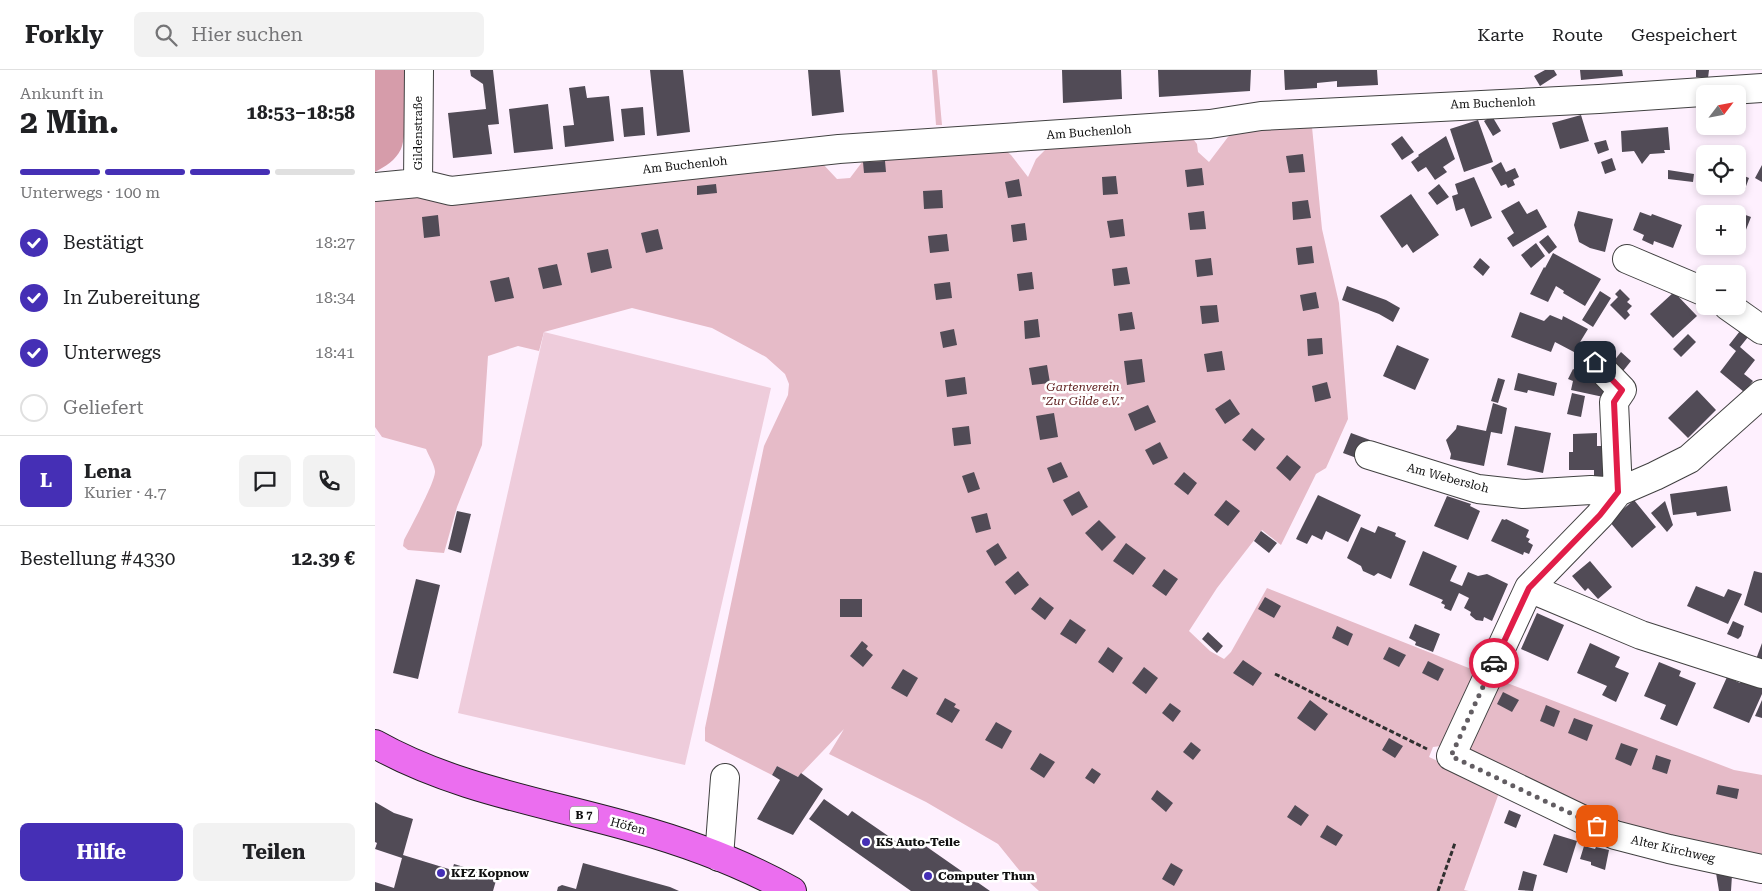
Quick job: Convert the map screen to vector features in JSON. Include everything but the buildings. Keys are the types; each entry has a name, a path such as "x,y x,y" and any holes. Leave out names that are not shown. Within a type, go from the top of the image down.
{"main road":[{"name":"Höfen","path":"375,744 428,769 488,790 681,842 772,880 792,891"}],"street":[{"name":"Gildenstraße","path":"375,187 418,183 419,70"},
{"name":"Am Buchenloh","path":"418,183 451,190 839,149 1210,124 1261,116 1599,99 1762,88"},
{"path":"1627,259 1696,288"},
{"path":"1741,315 1762,330"},
{"path":"1595,362 1622,390 1614,402 1618,492"},
{"name":"Am Webersloh","path":"1369,455 1478,489 1523,494 1591,490 1618,492 1689,459 1762,394"},
{"name":"Am Webersloh","path":"1451,756 1529,588 1600,515 1618,492"},
{"path":"1529,588 1641,634 1762,674"},
{"name":"Alter Kirchweg","path":"1451,756 1615,835 1762,869"},
{"path":"719,857 725,778"}],"path":[{"path":"1275,674 1431,752 1451,756"},
{"path":"1438,891 1455,843"}],"green space":[{"path":"932,70 937,70 942,125 936,125"},
{"name":"Gartenverein \"Zur Gilde e.V.\"","path":"1312,127 1322,229 1339,303 1348,419 1326,468 1316,474 1281,545 1262,530 1217,588 1189,631 1210,651 1224,659 1231,652 1267,588 1734,770 1762,775 1762,859 1649,836 1441,746 1433,747 1429,757 1500,790 1464,890 1469,891 1039,891 1028,881 998,844 926,802 829,754 844,729 798,777 777,766 772,775 705,741 705,728 764,446 788,395 789,384 785,374 766,357 712,328 632,308 544,332 539,351 518,346 488,356 482,445 457,507 444,553 408,550 403,546 435,471 426,449 382,437 375,427 375,199 822,163 837,179 850,178 866,157 1004,149 1028,177 1036,159 1049,146 1193,139 1197,144 1198,152 1209,162 1228,137 1238,131"}],"shaded area":[{"path":"375,70 404,70 405,111 401,149 393,160 375,172"},
{"path":"544,332 771,388 685,765 458,713"}],"way so far":[{"path":"1494,663 1451,756 1597,826"}],"place":[{"name":"KS Auto-Teile","path":"866,842"},
{"name":"KFZ Kopnow","path":"441,873"},
{"name":"Computer Thun","path":"928,876"}],"route":[{"path":"1494,663 1529,588 1600,515 1618,492 1614,402 1622,390 1595,362"}]}
